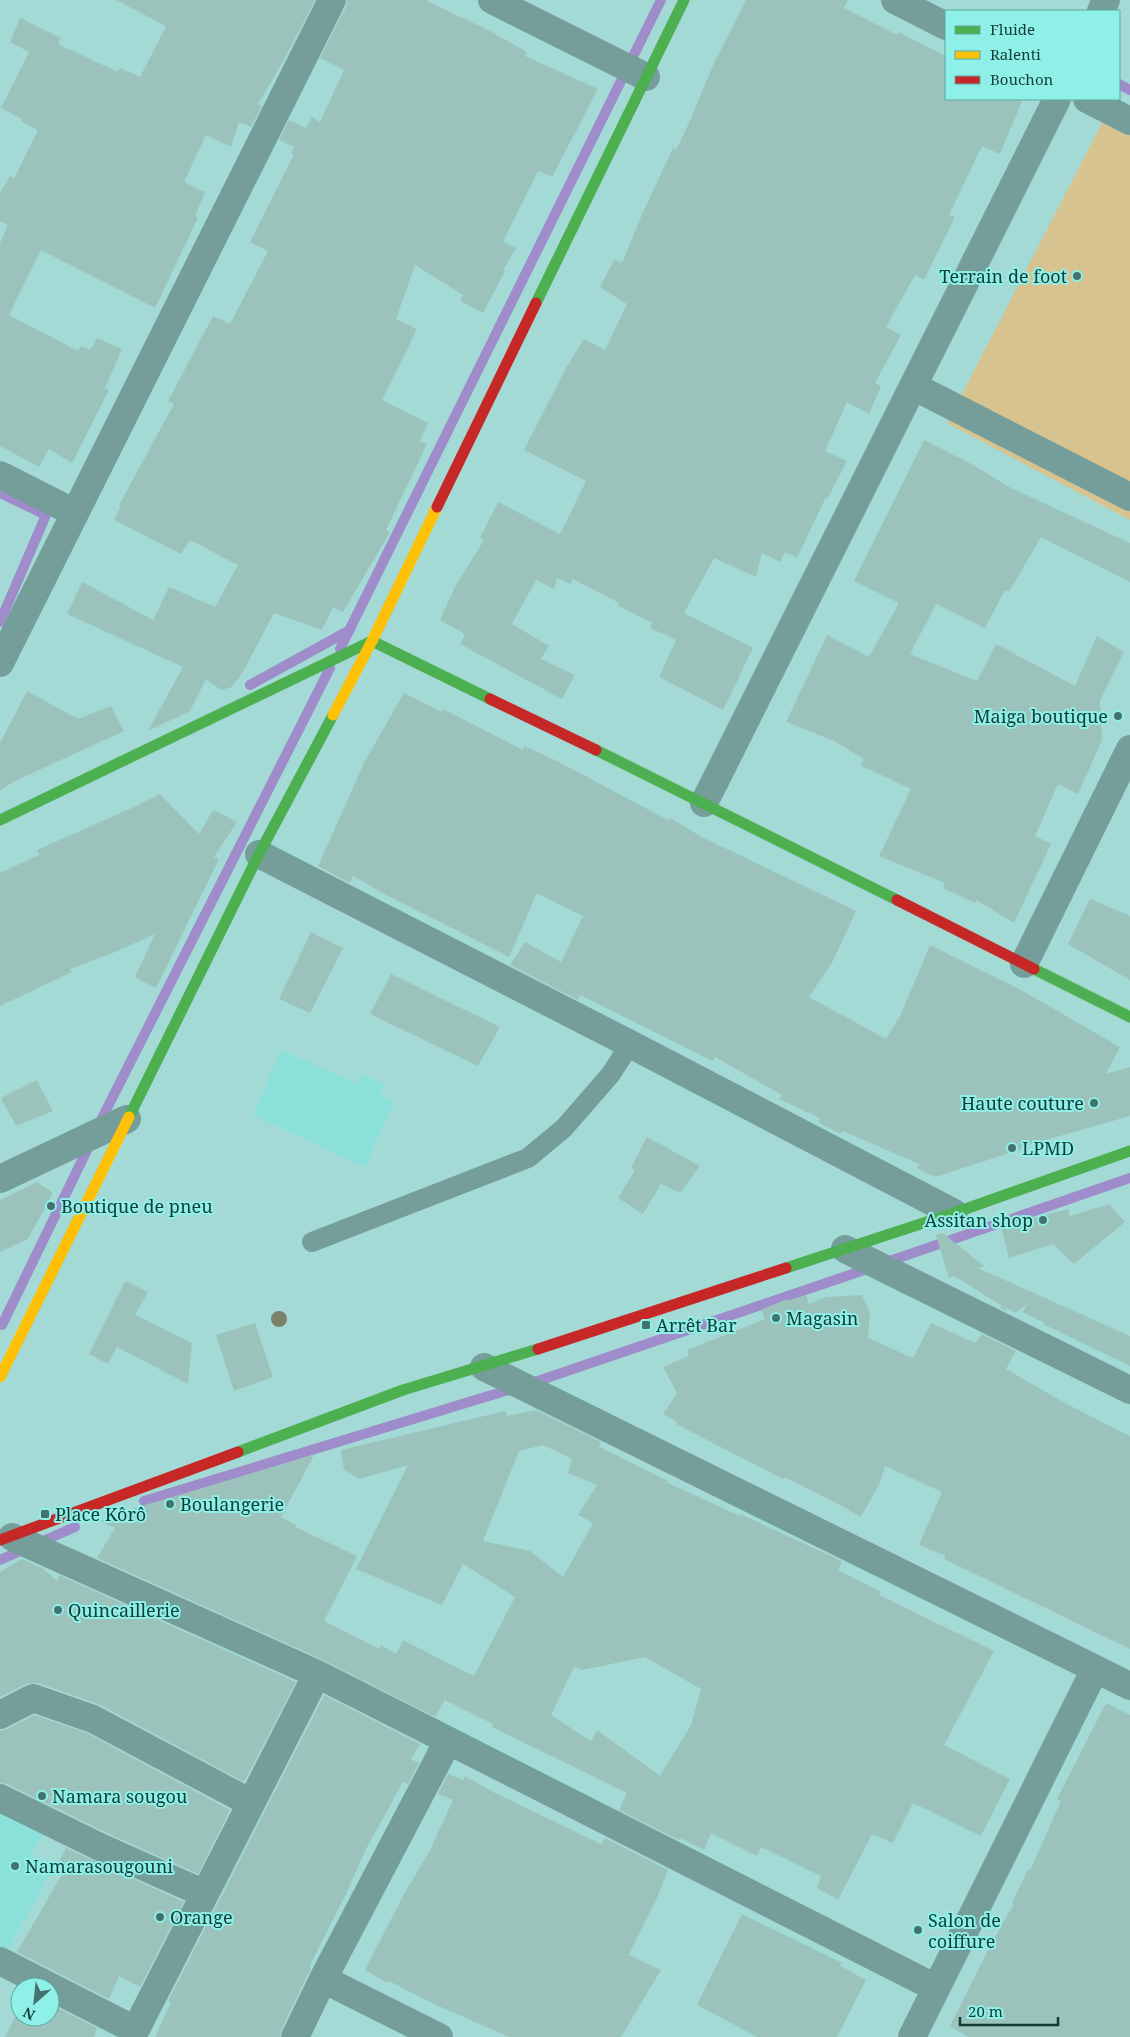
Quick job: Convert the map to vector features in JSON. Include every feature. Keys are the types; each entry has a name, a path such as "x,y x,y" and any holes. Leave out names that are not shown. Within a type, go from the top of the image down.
{"street":[{"path":"0,663 332,0"},
{"path":"492,0 646,77"},
{"path":"0,1378 8,1344 127,1119 259,854 372,641 684,0"},
{"path":"895,0 945,25"},
{"path":"704,803 1056,100"},
{"path":"1089,100 1130,121"},
{"path":"913,386 1130,497"},
{"path":"0,475 75,513"},
{"path":"372,641 704,803 1130,1017"},
{"path":"0,820 372,641"},
{"path":"1024,964 1130,748"},
{"path":"259,854 954,1213"},
{"path":"0,1179 127,1119"},
{"path":"6,1539 404,1390 484,1366 954,1213 1130,1150"},
{"path":"844,1249 1130,1390"},
{"path":"484,1366 1130,1686"},
{"path":"6,1539 317,1674 936,1988"},
{"path":"912,2037 1095,1669"},
{"path":"0,1961 134,2034 317,1674"},
{"path":"0,1715 33,1698 92,1719 251,1803"},
{"path":"295,2037 323,1979 448,1741"},
{"path":"0,1798 102,1848 205,1894"},
{"path":"323,1979 439,2037"}],"lane":[{"path":"312,1242 528,1158 564,1128 611,1074 630,1044"}],"shaded area":[{"name":"Terrain de foot","path":"1105,117 1130,130 1130,520 947,423"},
{"path":"281,1050 356,1083 362,1074 384,1084 380,1095 394,1102 365,1167 253,1115"},
{"path":"0,1809 43,1836 31,1855 51,1872 6,1953 0,1950"}],"building":[{"path":"116,0 315,0 284,60 258,104 262,106 251,127 239,122 231,147 206,135 184,182 205,192 195,216 198,218 155,308 41,250 9,315 78,351 81,346 90,350 97,338 122,349 105,388 109,390 72,463 49,449 39,467 0,446 0,243 8,225 0,221 0,193 10,176 14,179 38,130 1,108 29,52 10,42 20,18 61,38 58,44 118,72 120,68 140,77 166,26"},
{"path":"347,0 425,0 488,30 527,52 525,56 598,89 552,177 538,171 503,242 516,248 503,270 505,271 483,313 460,301 463,295 415,265 396,319 417,329 382,400 428,423 420,441 427,444 386,530 390,532 343,612 333,607 322,630 274,613 243,672 232,687 221,690 206,679 190,711 148,731 183,667 67,614 82,582 153,620 169,587 215,607 238,565 190,540 181,554 114,520 121,506 119,505 174,404 168,401 213,316 230,324 268,251 250,242 294,154 291,153 294,147 279,140 289,120 306,128 312,117 320,122 344,70 320,58 346,7"},
{"path":"746,0 848,0 844,8 897,35 898,32 945,56 945,100 1023,100 1000,154 982,146 949,215 955,217 924,280 915,275 886,327 901,335 875,383 881,386 869,414 847,402 825,451 847,461 828,498 826,497 797,558 785,552 780,562 762,553 756,577 714,558 684,613 753,648 723,710 659,677 676,640 650,628 653,623 618,606 619,603 573,579 570,584 557,578 554,589 536,580 512,624 549,646 541,659 575,675 562,699 460,644 465,634 440,620 455,587 484,540 480,538 498,502 560,534 586,481 524,450 566,368 584,339 605,350 627,304 600,287 614,260 622,263 643,212 673,148 676,150 688,125 715,61"},
{"path":"924,440 973,465 1011,488 1130,543 1130,582 1041,537 1009,592 1005,590 985,628 936,604 910,654 977,681 996,644 1075,686 1097,636 1124,652 1100,701 1102,740 1078,794 1058,784 1035,836 1051,844 1014,923 976,900 975,903 943,888 945,883 879,856 911,789 860,765 864,759 834,741 786,722 827,635 869,657 899,603 854,581"},
{"path":"27,691 78,719 111,706 124,731 13,782 0,791 0,743"},
{"path":"404,693 442,712 443,709 523,750 524,746 557,761 668,820 670,818 702,837 856,911 833,961 809,997 886,1039 901,1014 930,945 1019,989 1120,1047 1106,1074 1130,1067 1130,1116 1021,1147 1022,1149 935,1177 917,1168 919,1164 843,1131 841,1134 819,1123 820,1118 779,1099 782,1095 715,1057 713,1061 580,995 578,1000 510,965 525,942 561,962 583,916 537,893 509,957 388,896 353,876 350,883 318,866 365,761"},
{"path":"160,794 199,834 213,810 237,822 214,857 219,859 156,988 135,977 155,934 70,969 72,972 0,1006 0,873 39,855 37,850"},
{"path":"1090,899 1130,916 1130,980 1068,944"},
{"path":"311,932 343,948 310,1013 279,999"},
{"path":"391,974 500,1027 478,1066 370,1014"},
{"path":"37,1080 53,1111 16,1126 1,1098"},
{"path":"647,1137 700,1166 680,1193 661,1184 643,1214 618,1198 635,1170 631,1168"},
{"path":"37,1182 53,1193 28,1239 0,1252 0,1200"},
{"path":"1109,1204 1125,1222 1074,1264 1053,1244 1009,1258 1001,1227 1068,1209 1070,1216"},
{"path":"943,1233 984,1266 978,1268 1130,1336 1130,1366 1043,1324 1045,1323 1023,1312 1027,1304 1015,1313 1004,1307 1008,1312 1000,1308 1002,1306 954,1276 949,1278 936,1235"},
{"path":"125,1281 148,1292 135,1315 192,1343 188,1384 117,1347 108,1364 89,1354"},
{"path":"806,1295 809,1304 826,1297 862,1295 870,1312 868,1338 913,1358 931,1323 975,1343 982,1334 1016,1351 1006,1369 1063,1402 1130,1436 1130,1649 944,1559 946,1556 919,1545 942,1492 885,1466 880,1483 861,1517 785,1477 783,1479 676,1424 677,1422 663,1414 677,1393 663,1367 689,1356 687,1350 765,1319 761,1310 787,1299 788,1301"},
{"path":"255,1323 273,1377 234,1391 216,1335"},
{"path":"536,1410 601,1442 599,1447 668,1481 666,1482 842,1561 838,1570 881,1592 879,1595 994,1651 944,1745 1010,1779 981,1836 913,1803 893,1843 872,1834 838,1900 817,1888 821,1876 761,1847 757,1856 711,1833 704,1850 680,1838 679,1840 619,1810 627,1793 492,1727 493,1724 445,1700 435,1717 323,1660 97,1558 115,1528 100,1521 128,1510 314,1455 281,1517 296,1525 295,1527 357,1556 324,1621 379,1649 381,1645 396,1654 403,1640 474,1676 515,1597 463,1564 442,1605 356,1569 408,1465 359,1479 344,1470 341,1450 505,1411 507,1416","holes":["543,1445 572,1459 568,1473 597,1485 578,1515 593,1523 563,1577 530,1551 483,1541 519,1451","645,1657 701,1689 691,1725 660,1776 597,1730 591,1741 551,1715 574,1667 582,1670"]},
{"path":"22,1559 42,1568 57,1581 59,1575 296,1682 244,1782 100,1705 38,1683 26,1684 0,1697 0,1572"},
{"path":"324,1695 420,1744 411,1759 419,1763 408,1784 403,1782 366,1849 346,1894 309,1967 311,1968 281,2030 280,2037 155,2037 171,2002 168,2001"},
{"path":"1106,1703 1130,1715 1130,2037 968,2037 950,2026 992,1942 1014,1904 1012,1903 1028,1869 1030,1871 1061,1801 1057,1799"},
{"path":"34,1715 87,1733 230,1810 198,1874 109,1834 7,1784 0,1783 0,1731"},
{"path":"448,1774 463,1780 465,1776 495,1793 601,1844 605,1838 668,1870 629,1955 661,1970 621,2037 509,2037 434,2004 389,1981 388,1983 365,1970 404,1894 429,1852 453,1800 438,1794"},
{"path":"66,1848 184,1902 140,1987 119,1976 109,1999 17,1952 65,1869 58,1864"},
{"path":"742,1914 842,1963 840,1966 866,1980 837,2037 757,2037 697,2005"},
{"path":"60,2009 97,2028 94,2037 5,2037 10,2027 60,2027"}],"waterway":[{"path":"340,649 661,0"},
{"path":"1120,85 1130,90"},
{"path":"0,493 46,515 0,622"},
{"path":"250,685 350,630"},
{"path":"98,1126 330,668"},
{"path":"2,1325 90,1144"},
{"path":"884,1263 1130,1178"},
{"path":"529,1384 870,1268"},
{"path":"144,1501 515,1388"},
{"path":"0,1560 75,1527"}],"traffic: fast":[{"path":"536,303 684,0"},
{"path":"0,820 372,641 490,699"},
{"path":"129,1117 259,854 333,715"},
{"path":"596,750 897,900"},
{"path":"1034,969 1130,1017"},
{"path":"786,1268 954,1213 1130,1151"},
{"path":"238,1452 403,1390 538,1349"}],"traffic: slow":[{"path":"333,715 372,641 437,507"},
{"path":"0,1377 129,1117"}],"traffic: jam":[{"path":"437,507 536,303"},
{"path":"490,699 596,750"},
{"path":"897,900 1034,969"},
{"path":"538,1349 786,1268"},
{"path":"0,1540 238,1452"}],"place":[{"name":"Terrain de foot","path":"1077,276"},
{"name":"Maiga boutique","path":"1118,716"},
{"name":"Haute couture","path":"1094,1103"},
{"name":"LPMD","path":"1012,1148"},
{"name":"Boutique de pneu","path":"51,1206"},
{"name":"Assitan shop","path":"1043,1220"},
{"name":"Magasin","path":"776,1318"},
{"name":"Arrêt Bar","path":"646,1325"},
{"name":"Boulangerie","path":"170,1504"},
{"name":"Place Kôrô","path":"45,1514"},
{"name":"Quincaillerie","path":"58,1610"},
{"name":"Namara sougou","path":"42,1796"},
{"name":"Namarasougouni","path":"15,1866"},
{"name":"Orange","path":"160,1917"},
{"name":"Salon de coiffure","path":"918,1930"}]}
